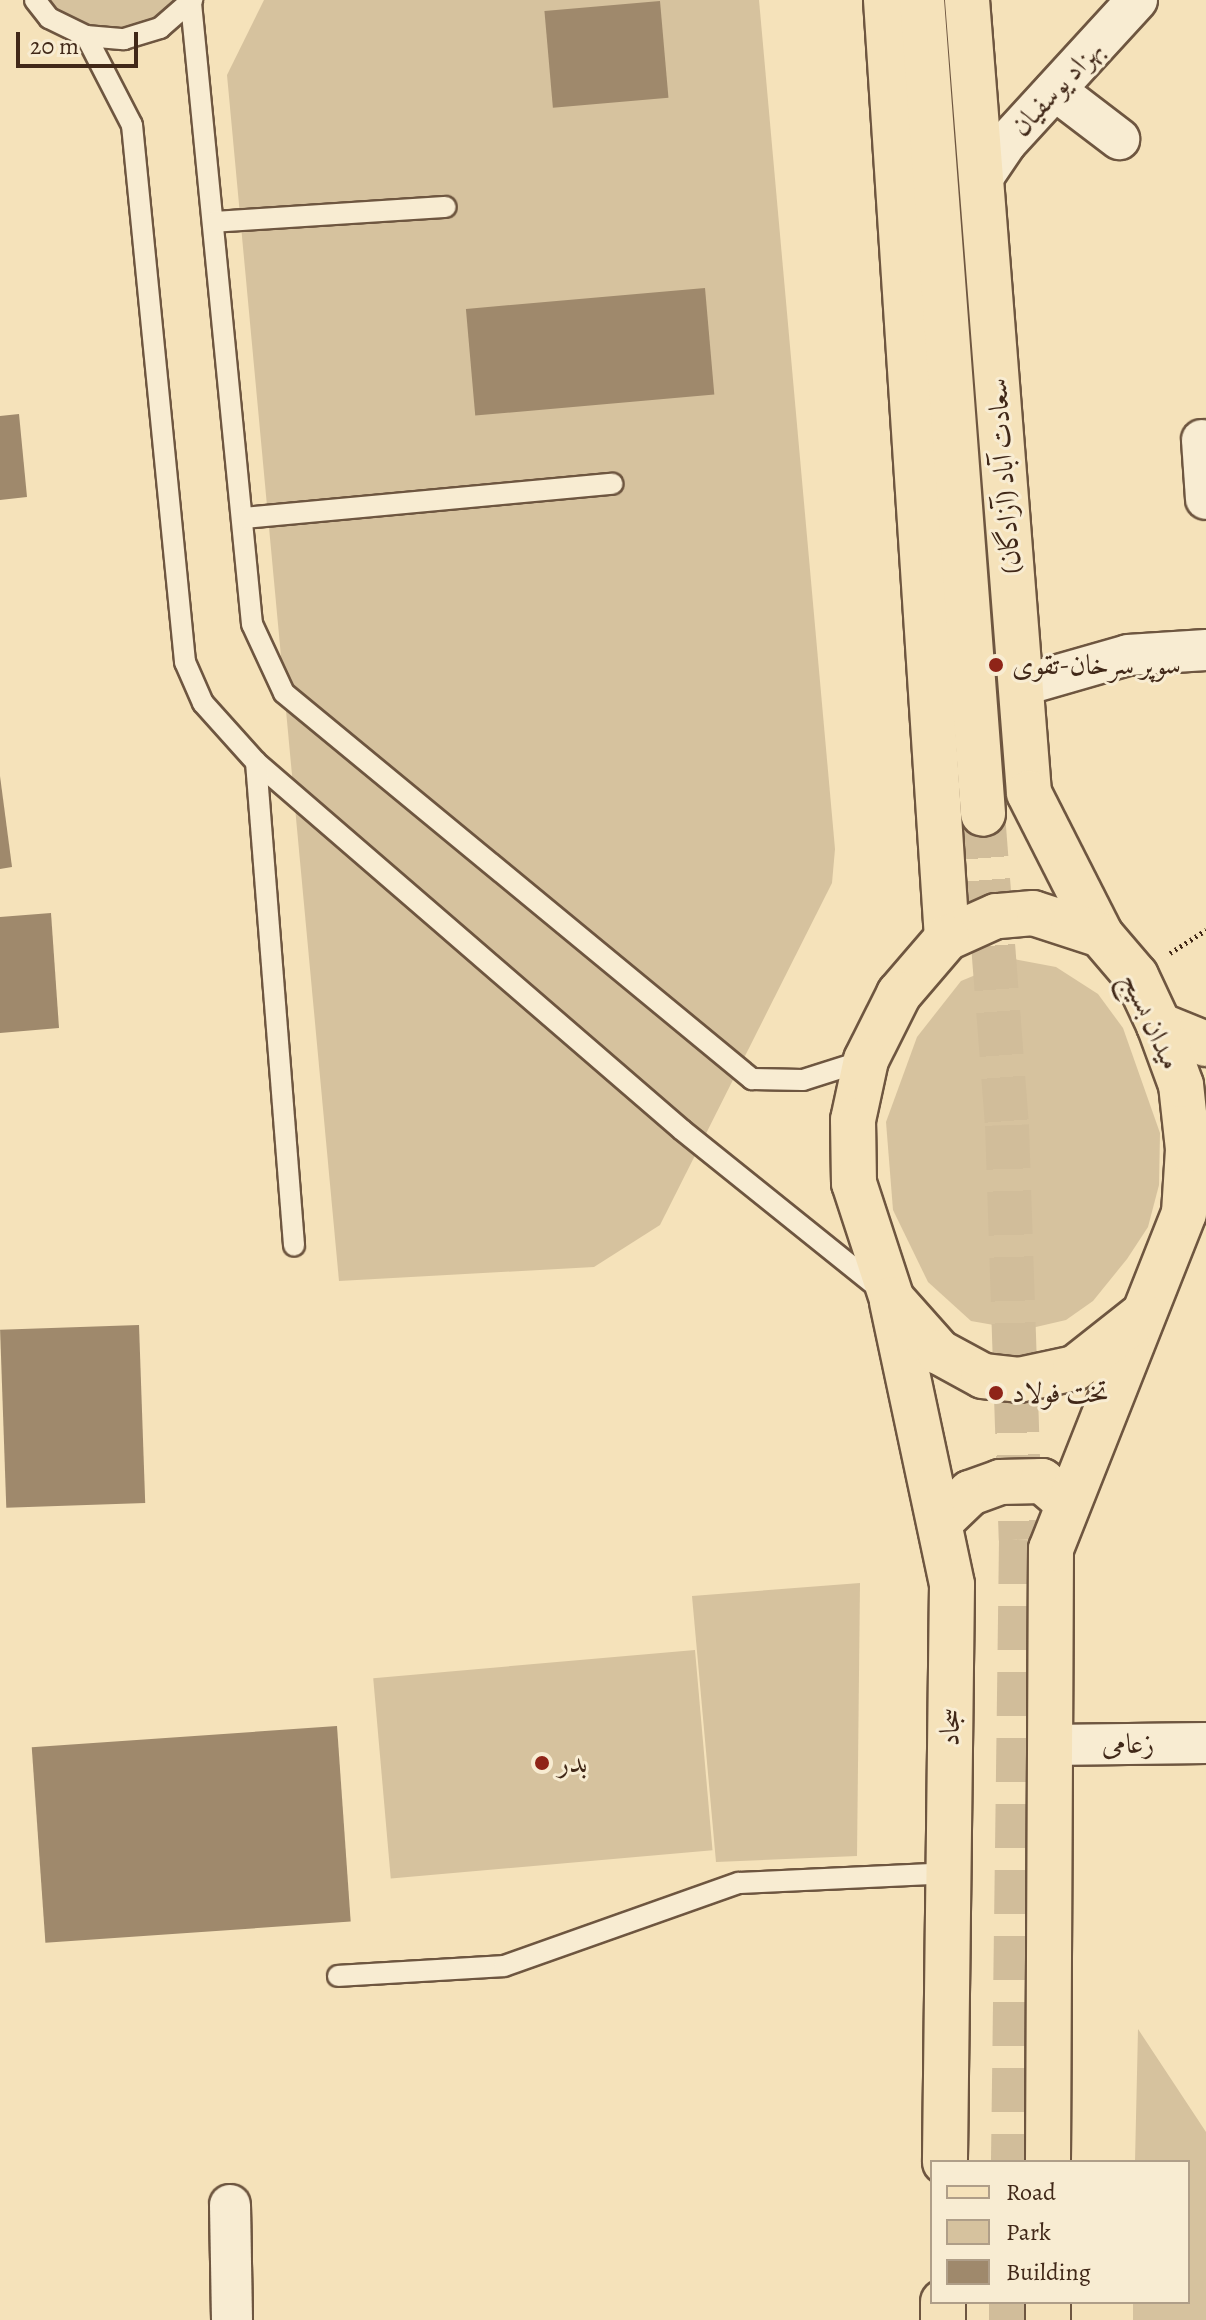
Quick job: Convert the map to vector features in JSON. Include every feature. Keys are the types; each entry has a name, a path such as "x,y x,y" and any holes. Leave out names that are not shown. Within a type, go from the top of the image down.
{"main road":[{"path":"886,0 947,938"},
{"path":"922,0 983,814"},
{"name":"سعادت آباد (آزادگان)","path":"967,0 1029,793 1101,935"},
{"name":"میدان بسیج","path":"1033,913 1101,935 1136,976 1159,1025 1181,1085 1195,1206 1142,1315 1075,1368 1019,1380 983,1376 939,1352 892,1299 854,1183 853,1120 866,1060 899,994 947,938 996,916 1033,913"},
{"path":"1159,1025 1206,1044"},
{"name":"سجاد","path":"892,1299 952,1585 945,2160"},
{"path":"1048,2160 1051,1549 1142,1315"},
{"path":"940,1522 970,1493 1000,1482 1042,1481 1068,1503"}],"street":[{"name":"بهزاد یوسفیان","path":"981,180 1055,90 1137,0"},
{"path":"1055,90 1119,139"},
{"path":"1202,440 1206,499"},
{"path":"1020,686 1128,655 1206,650"},
{"name":"زعامی","path":"1050,1745 1206,1743"},
{"path":"230,2205 232,2320"}],"lane":[{"path":"35,0 49,18 86,36 139,35 160,28 192,1"},
{"path":"192,1 252,624 284,693 752,1079 803,1080 866,1060"},
{"path":"86,36 132,125 185,662 203,703 256,762 682,1130 892,1299"},
{"path":"213,222 446,207"},
{"path":"243,518 612,484"},
{"path":"256,762 294,1246"},
{"path":"338,1976 504,1966 739,1883 948,1873"}],"green space":[{"path":"35,0 192,0 160,28 86,36"},
{"path":"264,0 759,0 835,849 832,883 660,1225 594,1267 339,1281 227,75"},
{"path":"1014,959 1056,967 1098,994 1123,1028 1160,1133 1159,1185 1148,1227 1127,1259 1093,1301 1066,1320 1023,1330 971,1321 928,1282 893,1210 886,1122 917,1037 961,981"},
{"path":"860,1583 857,1856 716,1862 692,1596"},
{"name":"بدر","path":"695,1650 713,1850 391,1878 373,1678"},
{"path":"1138,2029 1206,2132 1206,2320 1133,2320 1133,2304 1190,2304 1190,2160 1135,2160"}],"building":[{"path":"660,1 668,98 553,108 544,11"},
{"path":"705,288 714,395 475,416 466,309"},
{"path":"19,414 27,497 0,500 0,416"},
{"path":"0,776 12,867 0,869"},
{"path":"51,913 59,1028 0,1033 0,917"},
{"path":"139,1325 145,1503 6,1508 0,1330"},
{"path":"337,1726 351,1922 45,1943 32,1747"}],"tunnel":[{"path":"983,814 1007,1125 1021,1540 1013,2160"},
{"path":"1011,2304 1011,2320"}],"place":[{"name":"سوپر سرخان-تقوی","path":"996,665"},
{"name":"تخت فولاد","path":"996,1393"},
{"name":"بدر","path":"542,1763"}]}
